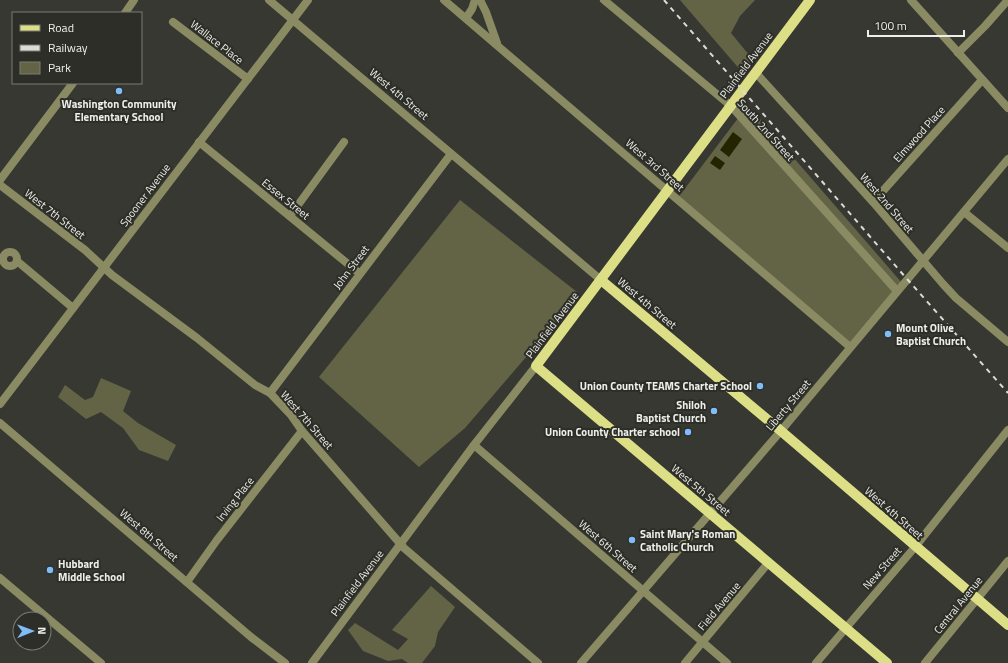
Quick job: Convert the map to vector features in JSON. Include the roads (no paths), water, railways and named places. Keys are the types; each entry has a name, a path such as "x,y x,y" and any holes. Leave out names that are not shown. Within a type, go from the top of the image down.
{"main road":[{"name":"Plainfield Avenue","path":"536,366 810,0"},
{"name":"West 4th Street","path":"601,280 781,431 1008,625"},
{"name":"West 5th Street","path":"536,366 887,663"}],"street":[{"path":"126,12 134,0"},
{"name":"West 4th Street","path":"269,0 601,280"},
{"name":"Spooner Avenue","path":"0,404 308,0"},
{"name":"West 3rd Street","path":"444,0 850,347"},
{"path":"466,18 472,9 475,0"},
{"path":"480,0 486,12 497,44"},
{"name":"South 2nd Street","path":"604,0 730,106 897,291"},
{"path":"911,0 1008,108"},
{"path":"958,53 1008,0"},
{"name":"Wallace Place","path":"173,22 248,79"},
{"name":"West 2nd Street","path":"756,73 873,202 922,261 956,298 1008,342"},
{"name":"Elmwood Place","path":"873,202 982,80"},
{"path":"0,180 72,84"},
{"name":"Essex Street","path":"199,142 360,274"},
{"path":"290,216 344,142"},
{"name":"John Street","path":"270,393 451,154"},
{"name":"Liberty Street","path":"581,663 781,431 1008,159"},
{"name":"West 7th Street","path":"0,184 85,250 112,275 197,338 255,385 270,393 291,415 302,431 401,545 538,663"},
{"path":"964,212 1008,248"},
{"path":"17,262 73,308"},
{"name":"Plainfield Avenue","path":"312,663 474,445 536,366"},
{"name":"West 8th Street","path":"0,423 251,637 285,663"},
{"name":"New Street","path":"816,663 915,547 1008,430"},
{"name":"Irving Place","path":"187,582 217,540 302,431"},
{"name":"West 6th Street","path":"474,445 727,663"},
{"name":"Central Avenue","path":"925,663 1008,561"},
{"name":"Field Avenue","path":"685,663 769,562"},
{"path":"0,578 101,663"}],"railway":[{"path":"664,0 1008,393"}],"place":[{"name":"Washington Community Elementary School","path":"119,91"},
{"name":"Mount Olive Baptist Church","path":"888,334"},
{"name":"Union County TEAMS Charter School","path":"760,386"},
{"name":"Shiloh Baptist Church","path":"714,411"},
{"name":"Union County Charter school","path":"688,432"},
{"name":"Saint Mary's Roman Catholic Church","path":"632,540"},
{"name":"Hubbard Middle School","path":"50,570"}]}
